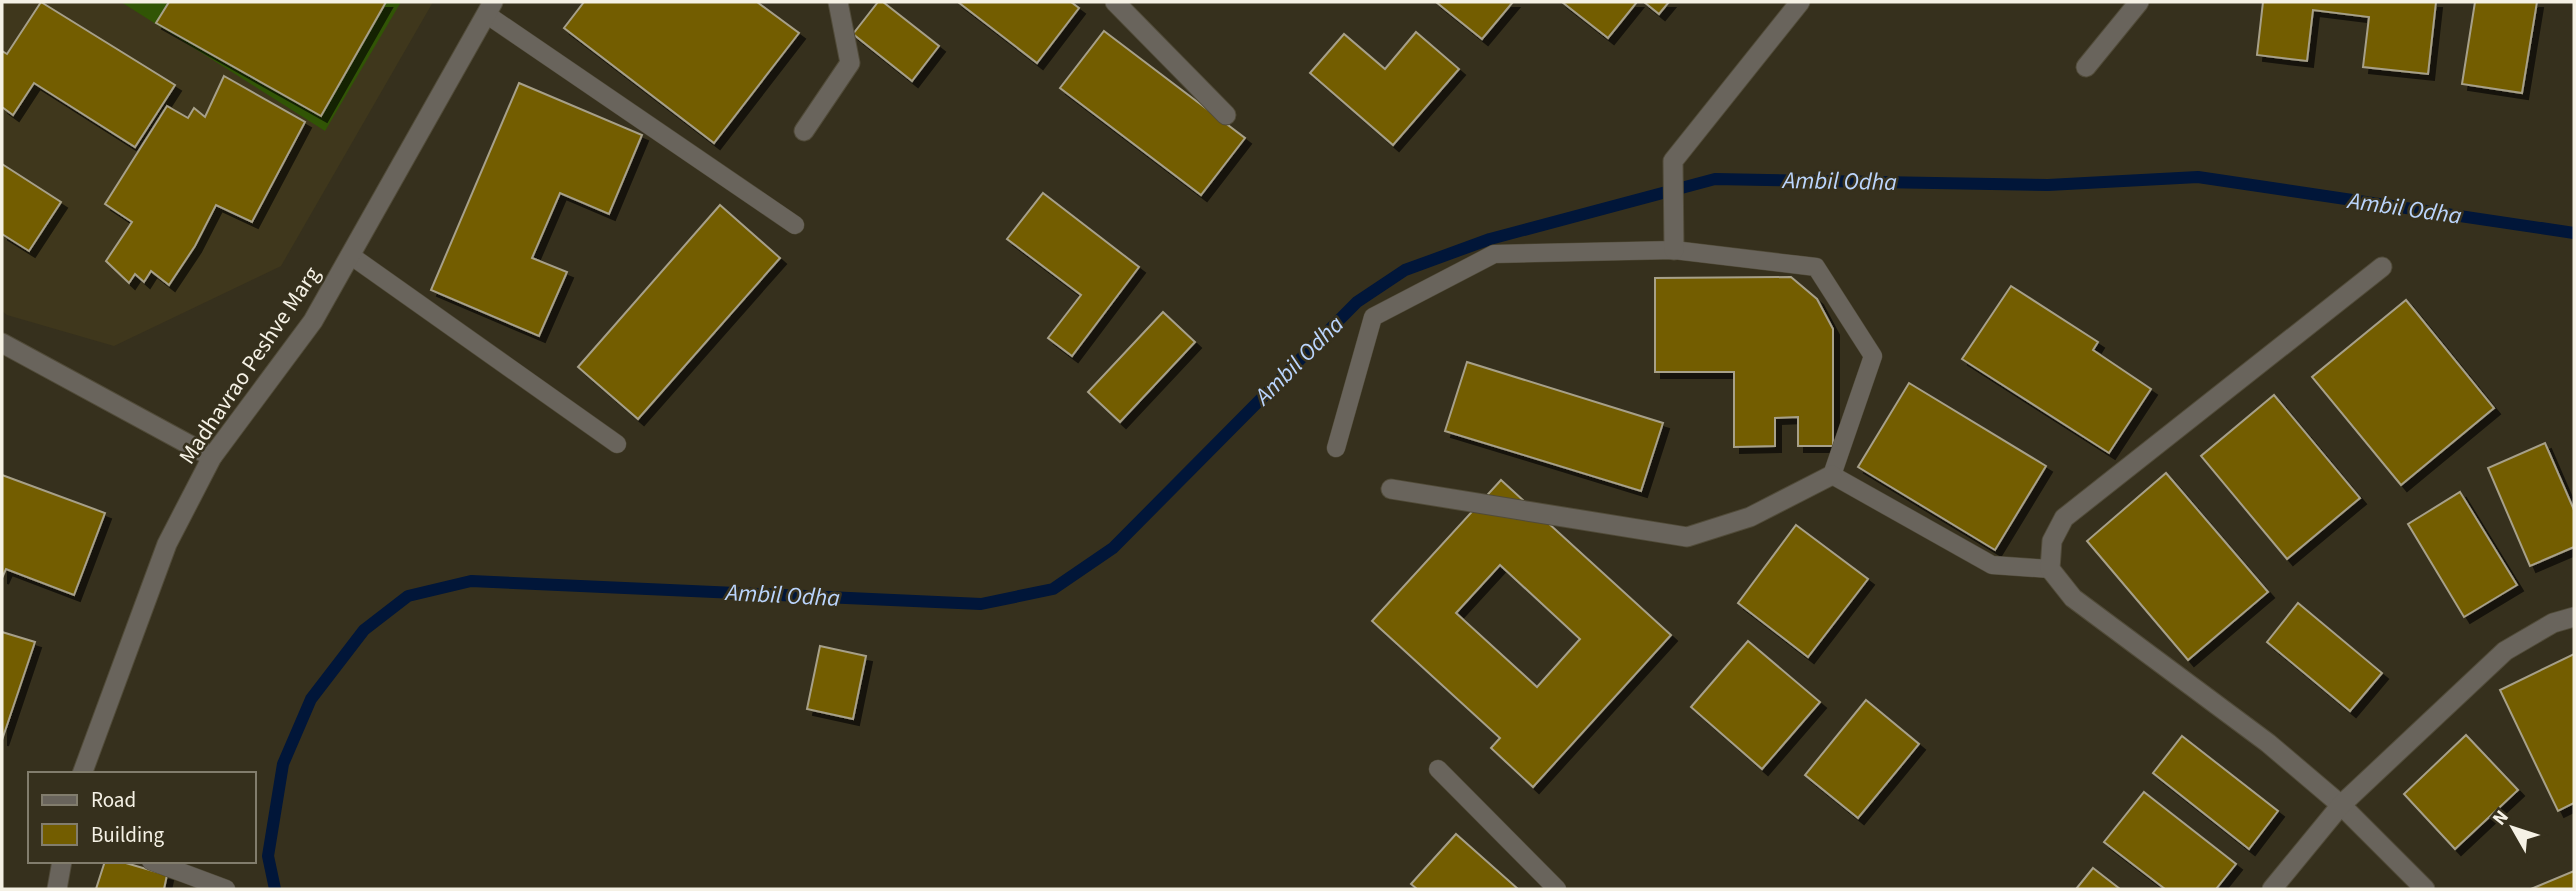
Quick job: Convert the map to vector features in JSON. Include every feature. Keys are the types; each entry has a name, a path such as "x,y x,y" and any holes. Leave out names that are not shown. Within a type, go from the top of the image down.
{"street":[{"path":"804,131 850,63 838,2"},
{"path":"1674,250 1673,162 1800,2"},
{"path":"2085,67 2139,2"},
{"path":"1120,3 1226,115"},
{"name":"Madhavrao Peshve Marg","path":"83,772 167,544 212,457 313,321 490,8"},
{"path":"2382,267 2064,518 2052,541 2050,569 2073,598 2268,743 2342,805 2425,889"},
{"path":"2,344 212,457"},
{"path":"1391,489 1687,537 1750,517 1832,474"},
{"path":"2272,889 2342,805 2505,651 2553,623 2574,617"},
{"path":"57,889 62,863"}],"lane":[{"path":"490,8 796,225"},
{"path":"1336,448 1373,317 1494,254 1674,250 1816,267 1873,356 1832,474 1992,565 2050,569"},
{"path":"350,255 617,444"},
{"path":"1438,769 1557,889"},
{"path":"156,863 226,889"}],"shaded area":[{"path":"2,2 433,2 281,266 114,346 7,315 2,311"}],"green space":[{"path":"121,2 401,2 325,131"}],"building":[{"path":"41,2 175,85 135,147 34,83 13,115 2,107 2,51 7,54"},
{"path":"169,2 386,2 321,116 156,23"},
{"path":"584,2 757,2 799,33 714,143 564,28"},
{"path":"878,2 883,2 939,46 912,81 853,34"},
{"path":"958,2 1071,2 1079,8 1037,63"},
{"path":"1436,2 1513,2 1482,39"},
{"path":"1562,2 1637,2 1608,38"},
{"path":"1644,2 1669,2 1659,14"},
{"path":"2263,2 2436,2 2428,74 2363,67 2369,17 2313,10 2307,61 2257,55"},
{"path":"2475,2 2537,2 2522,93 2462,84"},
{"path":"1104,31 1245,138 1201,195 1060,88"},
{"path":"1416,32 1459,69 1393,145 1310,73 1344,34 1385,69"},
{"path":"224,76 305,122 252,222 216,205 195,246 169,285 151,271 144,282 135,274 129,283 106,261 132,222 105,204 167,106 188,118 194,108 205,117"},
{"path":"519,83 642,135 609,214 560,193 532,258 567,272 539,336 431,290"},
{"path":"2,164 61,202 29,251 2,234"},
{"path":"1043,193 1139,267 1072,356 1048,338 1081,295 1007,239"},
{"path":"720,205 780,258 638,419 578,367"},
{"path":"1791,277 1817,299 1833,329 1833,446 1798,446 1798,417 1775,418 1775,446 1734,447 1734,372 1655,372 1655,278"},
{"path":"2011,286 2098,342 2093,350 2151,389 2109,453 1962,359"},
{"path":"2406,300 2494,408 2401,485 2312,377"},
{"path":"1163,312 1195,342 1120,422 1088,392"},
{"path":"1467,362 1663,423 1641,491 1445,431"},
{"path":"1909,383 2046,466 1995,550 1858,467"},
{"path":"2274,395 2360,498 2287,559 2201,456"},
{"path":"2545,443 2574,510 2574,547 2530,566 2488,468"},
{"path":"2166,473 2268,592 2188,660 2087,541"},
{"path":"2,475 105,513 74,595 6,569 2,578"},
{"path":"1501,480 1671,635 1533,787 1491,748 1500,738 1372,621","holes":["1500,565 1580,639 1537,687 1456,613"]},
{"path":"2460,492 2517,585 2464,617 2408,524"},
{"path":"1796,525 1868,579 1808,657 1738,603"},
{"path":"2298,603 2382,673 2350,711 2267,642"},
{"path":"2,632 35,642 2,740"},
{"path":"1748,641 1820,702 1762,769 1691,707"},
{"path":"820,646 866,656 853,719 807,709"},
{"path":"2574,654 2574,803 2558,811 2500,690"},
{"path":"1866,700 1919,744 1858,818 1805,775"},
{"path":"2466,735 2518,790 2455,849 2404,794"},
{"path":"2182,736 2278,811 2249,849 2153,773"},
{"path":"2144,792 2236,864 2216,889 2165,889 2104,842"},
{"path":"1456,834 1518,889 1417,889 1411,884"},
{"path":"104,863 126,863 167,875 164,889 96,889"},
{"path":"2093,868 2120,889 2076,889"},
{"path":"2574,871 2574,889 2531,889"}],"waterway":[{"name":"Ambil Odha","path":"275,889 268,856 283,764 311,699 364,630 408,596 471,581 981,604 1053,589 1113,548 1357,302 1405,270 1490,239 1715,179 2048,185 2198,177 2574,233"}]}
